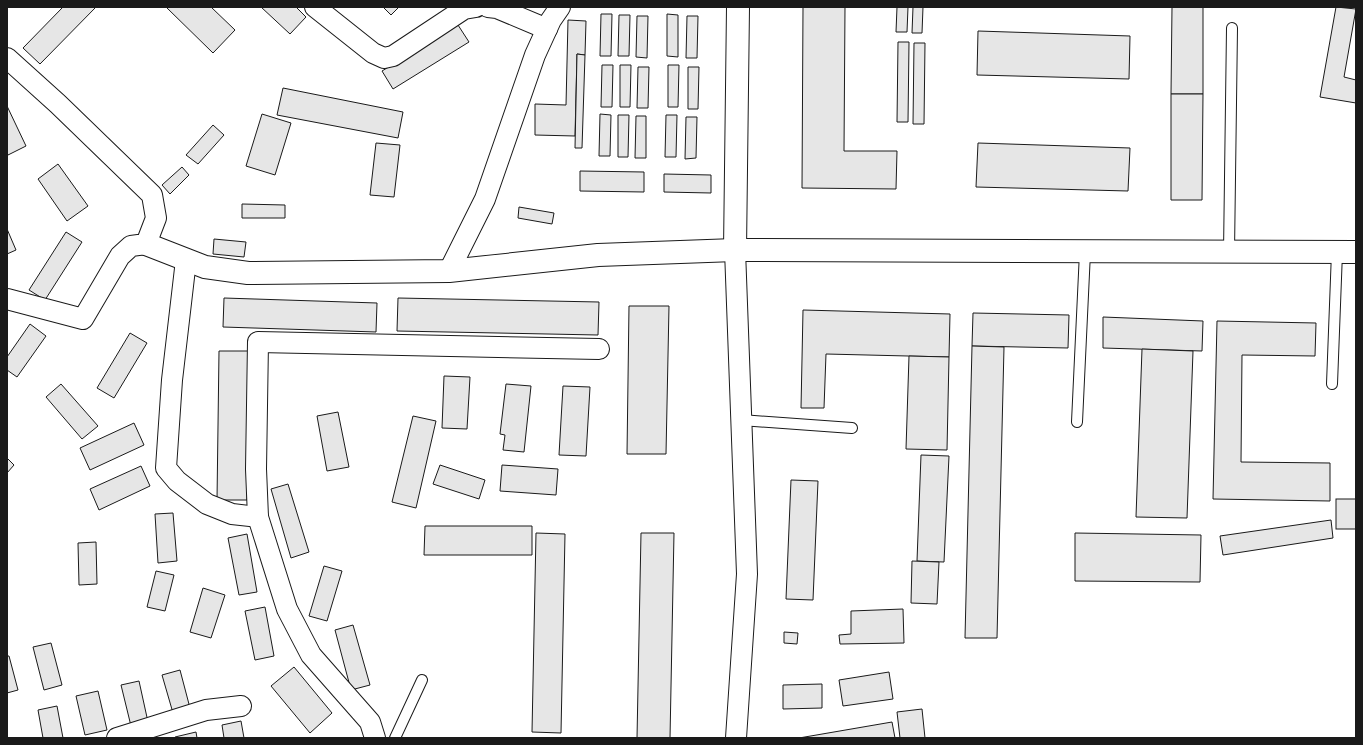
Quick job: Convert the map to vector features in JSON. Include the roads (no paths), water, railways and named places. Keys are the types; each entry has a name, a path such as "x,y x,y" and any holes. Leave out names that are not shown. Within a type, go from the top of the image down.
{"street":[{"path":"315,7 373,54 384,58 393,56 464,9 476,7"},
{"path":"488,7 497,8 547,29"},
{"path":"449,270 485,199 535,55 551,20 560,7"},
{"path":"736,738 747,574 735,250 738,7"},
{"path":"7,58 58,104 152,195 156,218 146,244"},
{"path":"7,299 83,319 120,256 131,246 146,244 204,267 248,273 449,270 598,255 735,250 1347,252"},
{"path":"186,260 172,380 166,468 177,481 207,504 232,514 258,518"},
{"path":"375,738 370,722 311,655 287,609 258,518 256,469 258,342 599,349"},
{"path":"117,738 206,710 241,706"}],"lane":[{"path":"1229,252 1232,28"},
{"path":"1077,422 1085,252"},
{"path":"1332,384 1347,252"},
{"path":"741,420 852,428"},
{"path":"395,738 422,680"}]}
